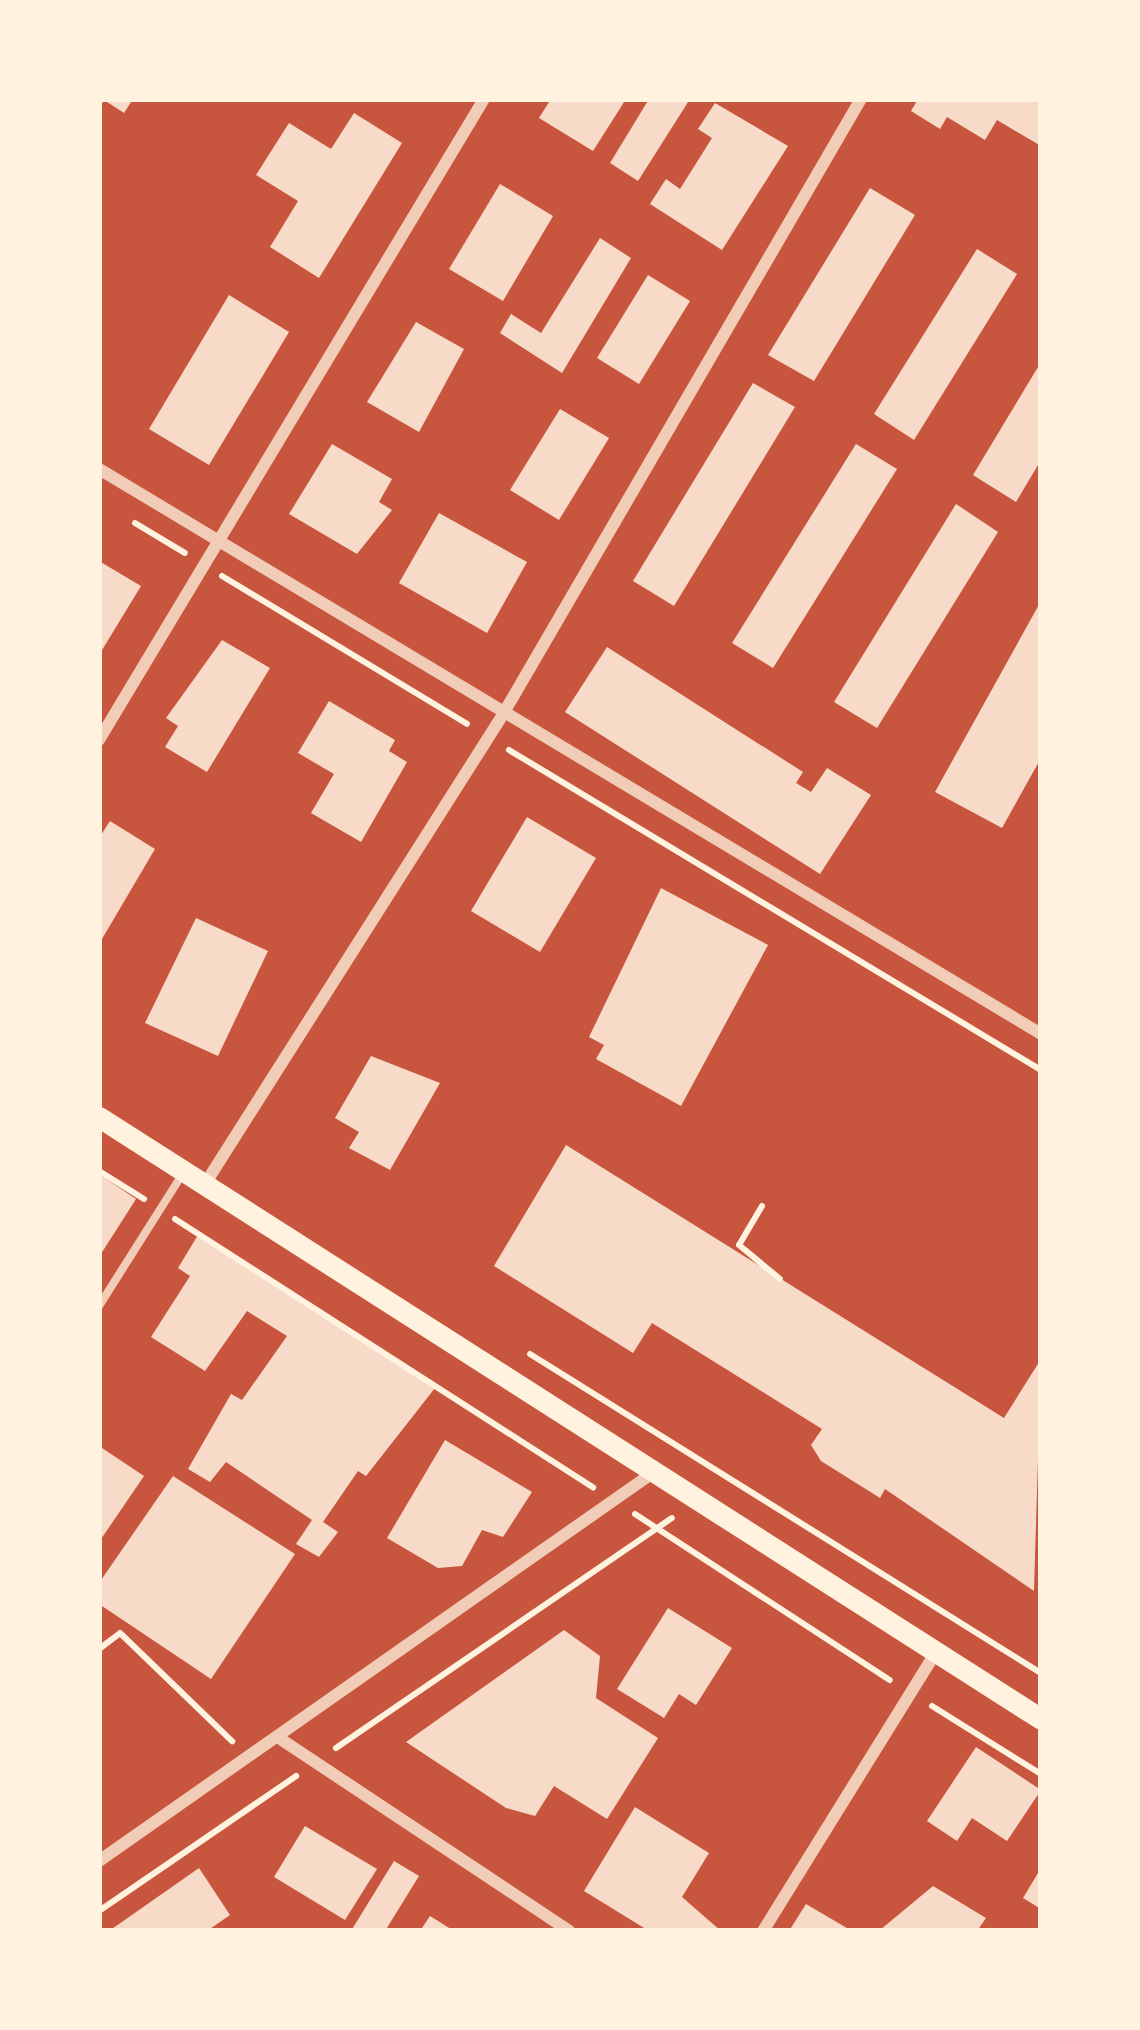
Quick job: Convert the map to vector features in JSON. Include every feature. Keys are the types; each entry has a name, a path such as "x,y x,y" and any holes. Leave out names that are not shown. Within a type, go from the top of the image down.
{"main road":[{"path":"99,1117 1039,1715"}],"street":[{"path":"99,740 484,99"},
{"path":"205,1184 502,716 861,99"},
{"path":"99,469 502,716 1041,1034"},
{"path":"99,1861 282,1740 654,1472"},
{"path":"763,1931 936,1652"},
{"path":"282,1740 569,1931"}],"lane":[{"path":"99,1306 184,1172"}],"path":[{"path":"117,512 1041,1070"},
{"path":"99,1171 1041,1774"},
{"path":"762,1206 739,1245 780,1279"},
{"path":"514,1344 1041,1673"},
{"path":"99,1910 729,1479"},
{"path":"99,1649 120,1633 280,1787"}],"building":[{"path":"99,99 133,99 124,113 104,100 99,109"},
{"path":"551,99 626,99 593,151 539,118"},
{"path":"649,99 690,99 638,181 610,163"},
{"path":"918,99 1041,99 1041,146 997,120 985,140 947,117 940,129 911,111"},
{"path":"715,103 788,146 722,250 650,204 666,179 680,189 712,138 698,129"},
{"path":"354,113 402,143 319,278 270,247 298,201 256,175 289,123 331,149"},
{"path":"500,184 553,216 503,301 449,269"},
{"path":"870,188 915,215 814,381 768,355"},
{"path":"600,238 631,258 562,373 500,333 511,314 541,333"},
{"path":"977,249 1017,274 914,440 874,414"},
{"path":"648,275 690,301 639,384 597,358"},
{"path":"229,295 289,332 209,465 149,429"},
{"path":"416,322 464,349 419,432 367,402"},
{"path":"1041,362 1041,460 1016,502 973,475"},
{"path":"753,383 795,407 674,606 633,581"},
{"path":"560,409 609,438 559,520 510,490"},
{"path":"332,444 392,479 379,502 392,510 357,554 289,514"},
{"path":"856,444 897,469 773,668 732,643"},
{"path":"956,504 998,532 877,728 834,702"},
{"path":"439,513 527,562 487,633 399,583"},
{"path":"99,561 141,586 99,655"},
{"path":"1041,601 1041,758 1002,828 935,792"},
{"path":"222,640 270,668 207,772 165,747 178,726 166,718"},
{"path":"607,647 803,772 796,783 811,792 827,768 871,795 820,874 565,712"},
{"path":"329,701 395,740 389,751 407,762 361,842 311,813 334,774 298,753"},
{"path":"527,817 596,858 540,952 471,911"},
{"path":"110,821 155,849 99,944 99,838"},
{"path":"661,888 768,945 681,1106 596,1059 604,1045 589,1037"},
{"path":"196,918 268,951 218,1056 145,1023"},
{"path":"371,1056 440,1083 390,1170 349,1148 359,1132 335,1118"},
{"path":"566,1145 1004,1418 1041,1359 1034,1591 885,1489 880,1498 821,1461 811,1445 822,1429 652,1323 633,1353 494,1266"},
{"path":"99,1174 136,1199 99,1257"},
{"path":"198,1235 435,1388 366,1476 358,1471 323,1522 338,1532 319,1557 296,1544 312,1520 226,1462 210,1482 188,1469 231,1394 242,1400 287,1336 247,1311 205,1371 151,1337 190,1276 178,1268"},
{"path":"445,1440 532,1492 503,1537 482,1530 462,1566 438,1568 387,1538"},
{"path":"99,1446 144,1476 99,1542"},
{"path":"173,1476 295,1554 211,1679 99,1604 99,1583"},
{"path":"668,1608 732,1648 696,1705 679,1694 664,1718 617,1689"},
{"path":"564,1630 600,1656 596,1698 658,1738 607,1819 554,1786 535,1816 506,1808 406,1742"},
{"path":"976,1747 1041,1790 1007,1841 972,1818 957,1841 927,1821"},
{"path":"635,1807 709,1853 682,1897 721,1931 649,1931 584,1891"},
{"path":"305,1826 377,1869 345,1920 274,1877"},
{"path":"394,1861 419,1876 385,1931 351,1931"},
{"path":"199,1868 230,1915 207,1931 109,1931"},
{"path":"1041,1868 1041,1909 1023,1898"},
{"path":"933,1886 986,1918 977,1931 880,1930"},
{"path":"806,1904 852,1931 789,1931"},
{"path":"430,1916 454,1931 420,1931"}]}
